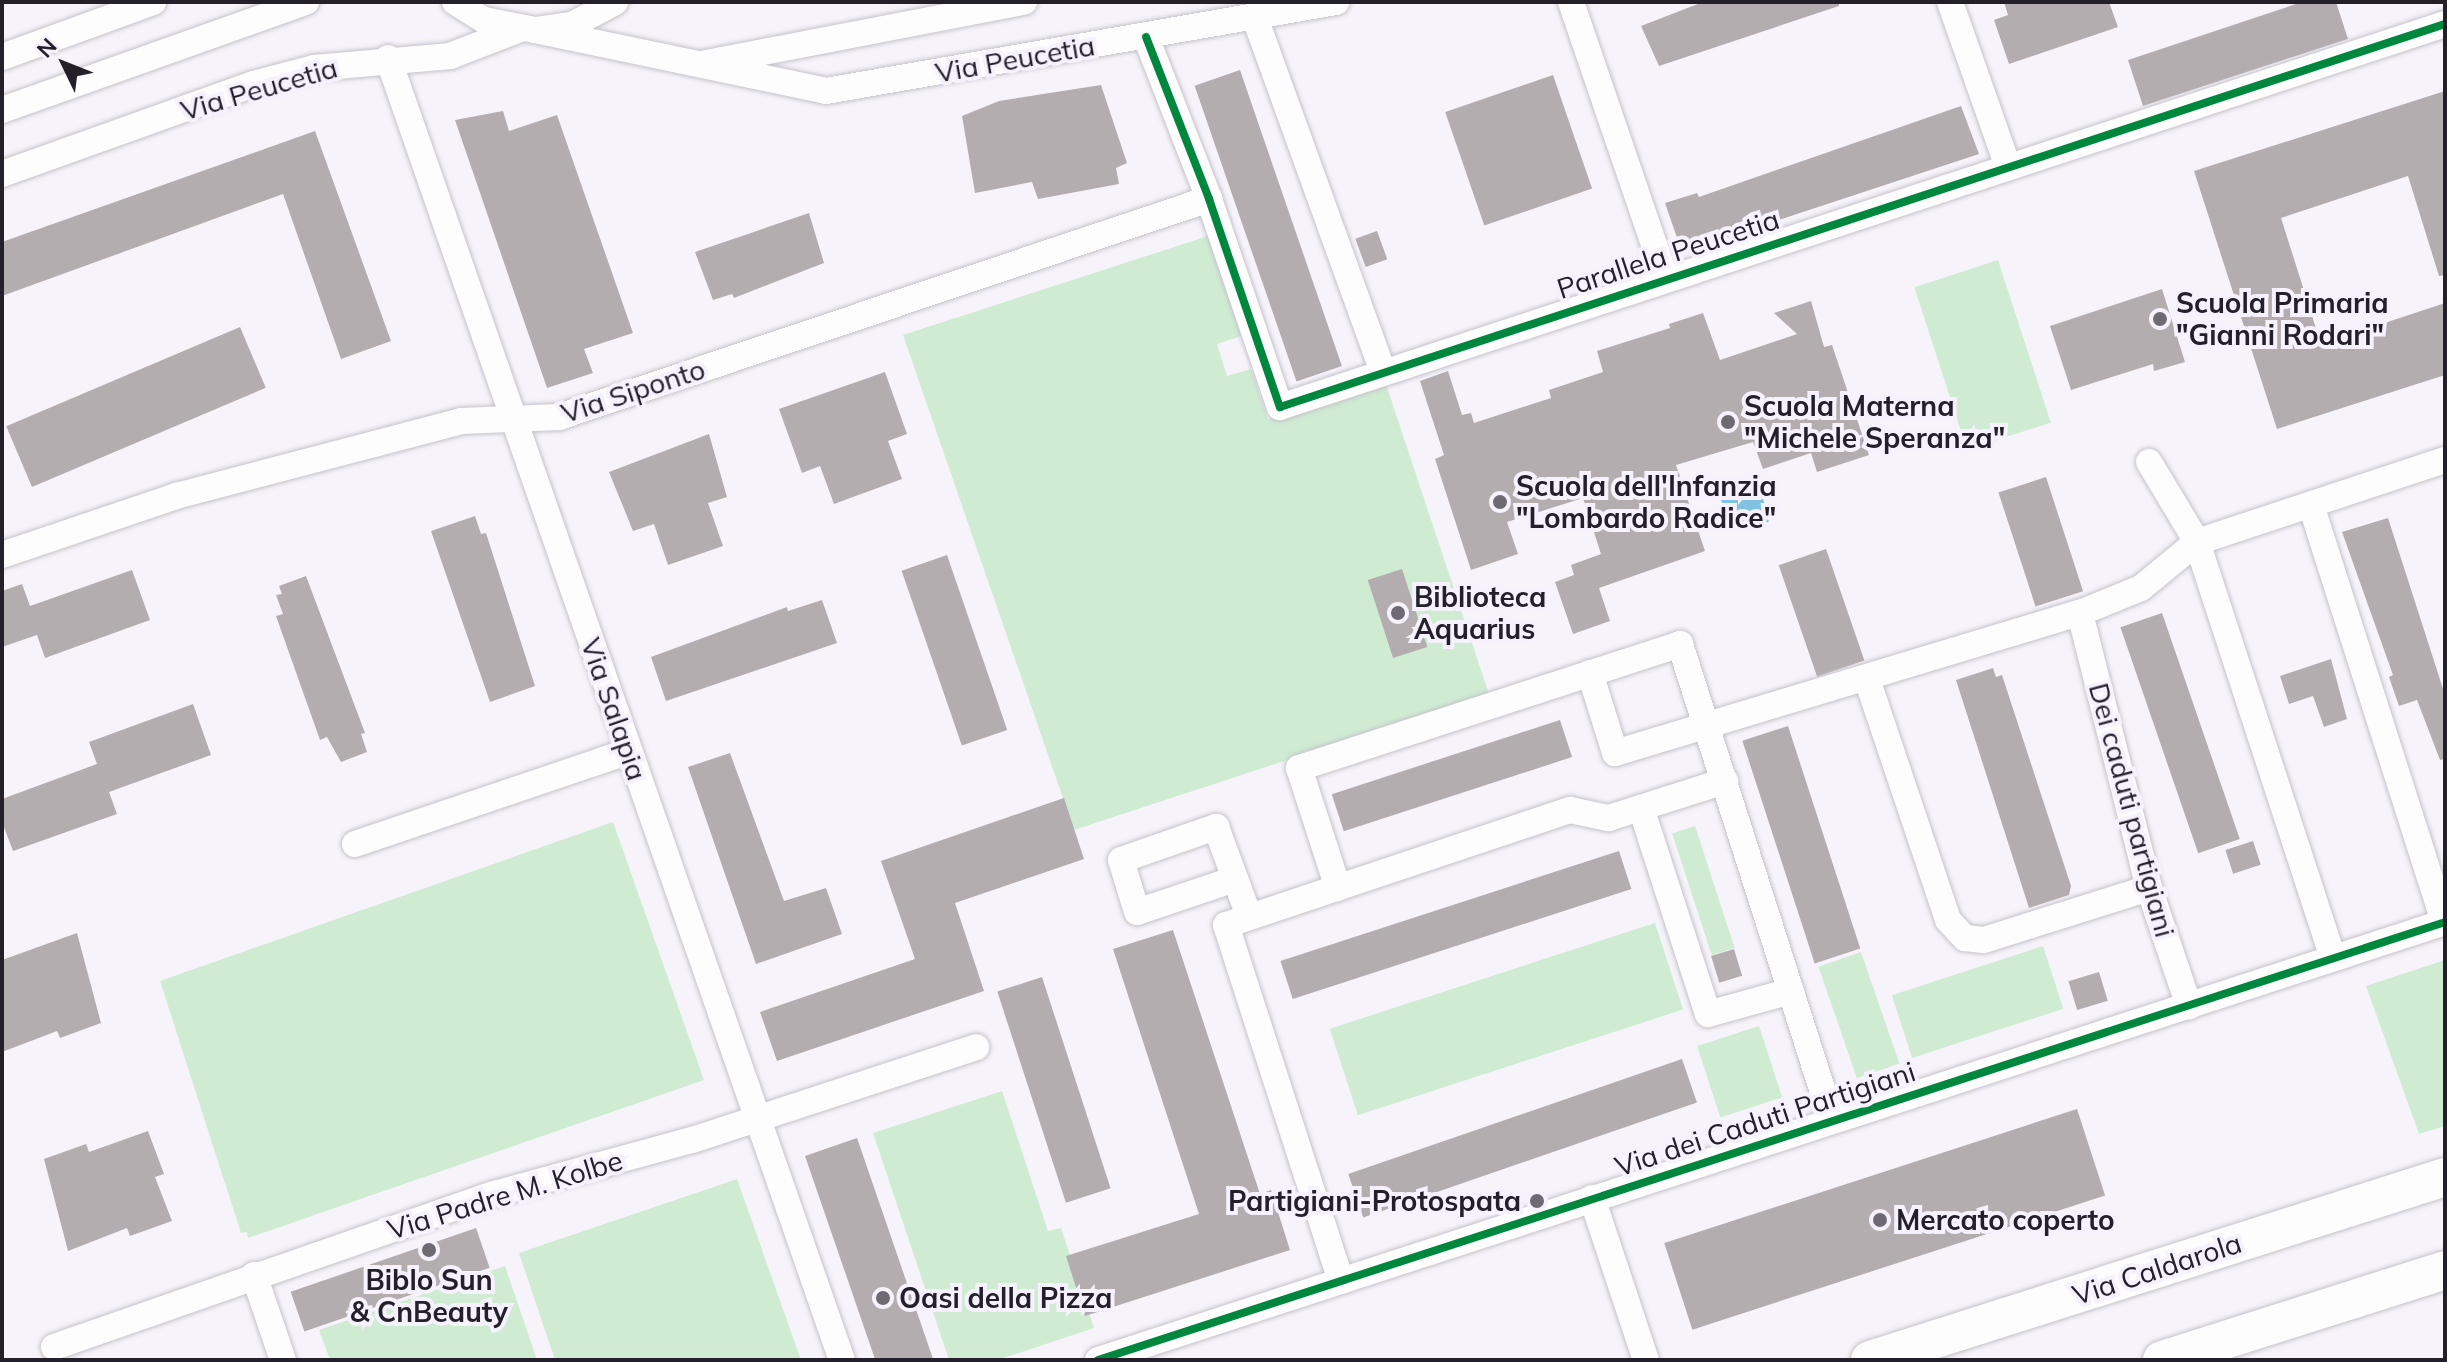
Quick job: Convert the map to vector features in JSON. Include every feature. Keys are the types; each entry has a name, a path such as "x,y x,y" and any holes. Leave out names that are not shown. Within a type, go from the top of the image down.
{"street":[{"path":"2,110 306,2"},
{"name":"Via Peucetia","path":"455,2 484,20 826,91 1336,2"},
{"name":"Via Peucetia","path":"2,174 253,84 314,68 388,58 450,56 528,30 572,25 615,2"},
{"name":"Via Peucetia","path":"694,66 1024,2"},
{"path":"1571,2 1665,277"},
{"path":"1950,2 2008,167"},
{"path":"2,57 137,5"},
{"path":"1255,18 1383,371"},
{"name":"Parallela Peucetia","path":"1146,37 1209,199 1280,407 1665,277 2445,24"},
{"name":"Via Salapia","path":"388,58 842,1360"},
{"name":"Via Siponto","path":"2,555 221,484 461,421 559,417 1209,199"},
{"path":"1590,673 1615,753 2080,613 2141,588 2197,542 2445,460"},
{"path":"2149,462 2197,542 2332,956"},
{"path":"2311,505 2444,922"},
{"name":"Dei caduti partigiani","path":"2080,613 2149,888 2189,1006"},
{"path":"1338,888 1299,768 1680,644 1832,1120"},
{"path":"1867,679 1948,920 1965,938 1984,940 2149,888"},
{"path":"355,844 629,751"},
{"path":"1341,1281 1226,925 1570,810 1609,818 1642,811 1725,781"},
{"path":"1642,811 1708,1014 1791,991"},
{"path":"1235,879 1249,916"},
{"name":"Via dei Caduti Partigiani","path":"1098,1360 2444,922"},
{"name":"Via Padre M. Kolbe","path":"54,1347 494,1194 757,1118 976,1047"},
{"name":"Via Caldarola","path":"1870,1360 2445,1177"},
{"path":"1592,1198 1646,1360"},
{"path":"2162,1360 2445,1270"},
{"path":"254,1275 283,1360"}],"green space":[{"path":"1208,236 1241,336 1217,344 1227,376 1251,369 1268,419 1385,381 1489,694 1074,830 903,335"},
{"path":"1998,260 2051,423 1967,450 1914,287"},
{"path":"613,822 704,1080 248,1238 247,1232 241,1233 160,981"},
{"path":"1695,826 1735,948 1712,955 1672,833"},
{"path":"1655,923 1683,1010 1358,1115 1330,1029"},
{"path":"2043,946 2063,1009 1912,1058 1892,995"},
{"path":"1861,952 1899,1064 1857,1078 1818,967"},
{"path":"2445,960 2445,1126 2419,1134 2366,986"},
{"path":"1759,1026 1782,1097 1720,1117 1697,1046"},
{"path":"1002,1091 1048,1231 1061,1228 1094,1328 998,1360 949,1360 873,1133"},
{"path":"737,1179 801,1360 555,1360 519,1253"},
{"path":"505,1266 537,1360 330,1360 319,1330"}],"water":[{"path":"1758,478 1769,522 1729,532 1718,488"}],"building":[{"path":"1703,2 1839,2 1839,6 1659,66 1641,26"},
{"path":"2004,2 2109,2 2118,27 2009,64 1994,20 2008,15"},
{"path":"2302,2 2336,2 2348,39 2143,106 2128,60"},
{"path":"1240,70 1342,366 1297,382 1195,86"},
{"path":"1553,75 1592,188 1484,226 1445,112"},
{"path":"1101,85 1127,163 1116,168 1119,184 1038,199 1032,182 975,193 962,116 999,101"},
{"path":"2445,91 2445,275 2439,276 2408,176 2281,218 2321,344 2445,303 2445,375 2277,429 2194,171"},
{"path":"1961,106 1979,154 1682,252 1665,203 1697,193 1699,197"},
{"path":"503,111 509,131 557,115 633,333 584,349 593,373 547,388 455,120"},
{"path":"315,131 391,341 341,359 283,194 2,296 2,242"},
{"path":"809,213 824,263 734,298 732,294 713,300 695,252"},
{"path":"1377,231 1387,259 1366,267 1355,239"},
{"path":"2162,289 2185,362 2154,371 2153,364 2071,390 2050,326"},
{"path":"1811,301 1824,347 1832,345 1869,455 1817,472 1811,453 1763,469 1753,442 1676,465 1705,551 1599,588 1610,621 1573,634 1555,582 1574,575 1571,565 1601,554 1583,498 1507,522 1518,554 1471,570 1435,459 1444,455 1420,381 1448,371 1462,415 1471,413 1474,423 1551,398 1549,390 1603,372 1597,351 1670,328 1669,324 1703,313 1720,360 1797,334 1774,313"},
{"path":"240,327 266,388 32,487 6,426"},
{"path":"885,372 907,434 888,441 902,479 834,504 820,466 802,473 779,409"},
{"path":"709,434 727,497 708,503 723,546 668,565 654,524 633,531 609,472"},
{"path":"2046,477 2083,591 2036,607 1998,492"},
{"path":"475,516 481,534 486,533 535,686 490,702 431,531"},
{"path":"2388,518 2445,695 2445,759 2440,760 2417,700 2399,706 2389,677 2393,675 2342,532"},
{"path":"1826,549 1864,661 1817,677 1779,565"},
{"path":"947,555 1007,730 962,746 902,571"},
{"name":"Biblioteca Aquarius","path":"1402,569 1427,647 1393,658 1368,580"},
{"path":"132,570 150,620 45,658 37,635 2,647 2,591 22,584 30,606"},
{"path":"306,576 365,733 361,734 367,752 341,762 327,737 320,740 276,616 283,614 276,595 282,594 279,586"},
{"path":"822,600 837,643 666,701 651,657 787,607 788,611"},
{"path":"2162,613 2240,839 2198,853 2120,627"},
{"path":"2331,659 2347,719 2324,727 2313,696 2289,704 2280,676"},
{"path":"1993,668 1996,677 2002,675 2071,886 2069,895 2029,908 1956,680"},
{"path":"193,704 211,755 109,792 117,814 13,851 2,822 2,799 97,764 89,742"},
{"path":"1560,720 1572,757 1344,831 1332,794"},
{"path":"1788,726 1860,949 1815,963 1742,741"},
{"path":"730,753 784,901 826,888 842,934 756,964 688,767"},
{"path":"1064,798 1084,859 955,903 984,991 777,1061 760,1012 915,959 881,861"},
{"path":"2253,841 2261,865 2233,874 2225,850"},
{"path":"1619,851 1631,889 1293,999 1280,961"},
{"path":"1173,930 1260,1194 1271,1190 1290,1250 1085,1316 1066,1256 1199,1214 1113,949"},
{"path":"77,933 101,1023 60,1038 57,1031 2,1052 2,960"},
{"path":"1734,949 1742,976 1719,983 1711,956"},
{"path":"2099,972 2108,1001 2077,1010 2068,981"},
{"path":"1042,977 1111,1188 1066,1203 997,992"},
{"path":"1682,1059 1697,1102 1363,1217 1348,1174"},
{"name":"Mercato coperto","path":"2077,1109 2105,1196 1692,1330 1664,1243"},
{"path":"148,1131 164,1174 155,1177 172,1221 130,1236 127,1228 68,1251 44,1159 86,1144 89,1152"},
{"path":"857,1138 933,1360 875,1360 805,1156"},
{"path":"476,1228 490,1268 304,1332 291,1292"}],"cycle path":[{"path":"1146,37 1209,199 1280,407 2445,24"},
{"path":"1098,1360 2445,922"}],"place":[{"name":"Scuola Primaria \"Gianni Rodari\"","path":"2160,319"},
{"name":"Scuola Materna \"Michele Speranza\"","path":"1728,422"},
{"name":"Scuola dell'Infanzia \"Lombardo Radice\"","path":"1500,502"},
{"name":"Biblioteca Aquarius","path":"1398,613"},
{"name":"Partigiani-Protospata","path":"1537,1201"},
{"name":"Mercato coperto","path":"1880,1220"},
{"name":"Biblo Sun & CnBeauty","path":"429,1250"},
{"name":"Oasi della Pizza","path":"883,1298"}]}
